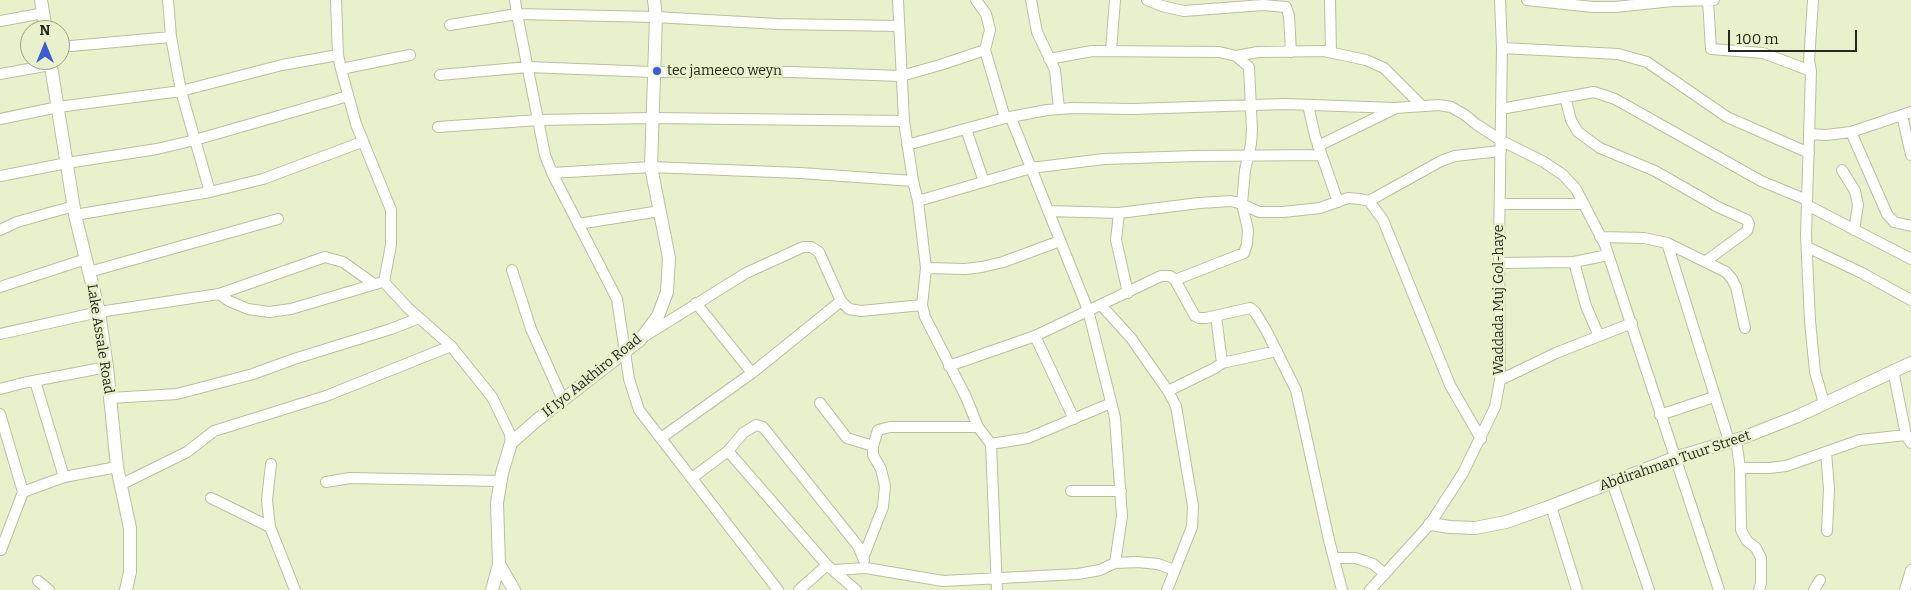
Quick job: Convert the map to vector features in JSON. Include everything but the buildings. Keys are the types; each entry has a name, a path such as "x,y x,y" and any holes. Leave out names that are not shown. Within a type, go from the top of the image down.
{"street":[{"path":"41,0 45,20"},
{"path":"168,0 171,36 180,91 210,192"},
{"path":"336,0 338,55 348,96 362,142 391,210 391,245 379,283"},
{"path":"514,0 545,155 552,173 617,300 629,379 639,410 778,590"},
{"name":"If Iyo Aakhiro Road","path":"511,444 537,420 640,340 658,316 667,292 669,258 651,167 656,16 654,0"},
{"path":"898,0 904,121 918,201 926,268 922,305 926,318 966,398 978,427 991,444 996,590"},
{"path":"976,0 986,14 990,30 985,50 1008,118 1031,168 1088,310 1115,418 1122,516 1114,563"},
{"path":"1031,0 1037,32 1055,70 1059,109"},
{"path":"1111,50 1116,0"},
{"path":"1147,0 1162,6 1184,10 1263,5 1286,7 1289,16 1291,52"},
{"path":"1330,0 1331,52"},
{"name":"Waddada Muj Gol-haye","path":"1370,590 1430,524 1463,473 1495,407 1500,380 1499,263 1502,48 1500,0"},
{"path":"1526,0 1593,7 1714,0"},
{"path":"1708,0 1711,49 1764,53 1811,71"},
{"path":"1813,0 1809,61 1811,71 1807,203 1810,322 1815,372 1824,403"},
{"path":"0,21 44,13"},
{"path":"450,24 517,14 656,16 777,24 899,26"},
{"path":"70,46 171,36"},
{"path":"1502,48 1618,54 1647,62 1728,117 1809,153"},
{"path":"440,75 528,67 653,72 792,72 901,76 985,50"},
{"path":"1049,59 1092,50 1220,52 1236,56 1258,52 1331,52 1366,60 1384,68 1422,106"},
{"path":"0,119 58,107 180,91 282,65 338,55"},
{"path":"341,69 410,55"},
{"path":"1175,280 1244,253 1247,244 1248,230 1242,204 1245,170 1252,130 1249,67 1236,56"},
{"path":"0,74 20,70"},
{"name":"Lake Assale Road","path":"51,70 75,211 99,312 107,368 116,467 130,528 130,572 126,590"},
{"path":"1501,109 1594,92 1615,99 1761,181 1807,203 1911,259"},
{"path":"0,176 156,149 348,96"},
{"path":"1565,97 1571,120 1578,132 1600,148 1655,171 1718,207 1747,220 1749,224 1747,231 1706,261"},
{"path":"907,144 1008,118 1059,109 1133,109 1251,105 1395,108 1439,105 1451,107 1465,115 1501,146 1544,162 1563,175 1576,188 1608,255 1719,590"},
{"path":"1308,105 1320,150 1338,202"},
{"path":"918,201 1031,168 1104,159 1249,155 1320,150 1395,108"},
{"path":"1809,134 1826,135 1851,132 1906,113 1911,155"},
{"path":"438,127 539,120 652,118 904,121"},
{"path":"966,129 984,182"},
{"path":"1851,132 1887,214 1894,222 1911,226"},
{"path":"0,230 17,222 75,211 210,192 263,179 362,142"},
{"path":"1369,201 1441,161 1501,146"},
{"path":"552,173 651,167 913,180"},
{"path":"1842,170 1855,191 1858,205 1854,230"},
{"path":"1048,211 1120,213 1231,201 1259,212 1283,212 1320,208 1348,198 1369,201 1383,220 1450,385 1481,439"},
{"path":"1500,204 1584,204"},
{"path":"578,224 660,211"},
{"path":"1120,213 1116,240 1128,293"},
{"path":"89,272 278,219"},
{"path":"1600,237 1644,238 1667,243 1726,272 1736,287 1745,328"},
{"path":"926,268 965,269 982,267 1003,262 1060,241"},
{"path":"1667,243 1714,397 1733,440 1740,468 1741,530 1747,541 1756,548 1761,558 1761,583 1759,590"},
{"path":"640,340 746,273 803,247 811,247 819,252 841,301 849,309 861,311 922,305"},
{"path":"1808,247 1862,273 1911,300"},
{"path":"1499,263 1574,262 1608,255"},
{"path":"0,334 99,312 219,294 325,257 344,262 379,283 451,346 492,397 510,434 511,444 500,481 497,503 500,564 492,590"},
{"path":"0,287 86,259"},
{"path":"1574,262 1586,306 1599,336"},
{"path":"512,270 531,329 563,400"},
{"path":"950,366 1035,336 1161,276 1170,276 1175,280 1194,316 1206,318 1250,308 1255,312 1266,330 1296,390 1342,590"},
{"path":"219,294 229,302 248,309 269,312 291,309 379,283"},
{"path":"661,438 752,373 841,301"},
{"path":"696,303 752,373"},
{"path":"1101,305 1131,338 1168,391 1176,406 1193,506 1192,528 1167,590"},
{"path":"1216,316 1222,363"},
{"path":"110,398 177,394 206,387 253,374 419,318"},
{"path":"1500,380 1556,353 1632,323"},
{"path":"1035,336 1074,419"},
{"path":"120,485 187,452 214,431 326,396 451,346"},
{"path":"1168,391 1222,363 1277,351"},
{"name":"Abdirahman Tuur Street","path":"1430,524 1476,528 1506,522 1674,458 1733,440 1798,416 1911,363"},
{"path":"0,389 107,368"},
{"path":"1740,468 1786,466 1860,440 1908,439 1893,370"},
{"path":"35,381 64,477"},
{"path":"1660,415 1714,397"},
{"path":"820,403 848,438 873,446"},
{"path":"991,444 1028,438 1111,404"},
{"path":"0,414 20,475 23,492 1,550"},
{"path":"692,478 728,451 743,433 756,425 763,427 858,546 866,568"},
{"path":"863,558 883,508 885,486 873,455 873,446 878,430 890,427 978,427"},
{"path":"728,451 831,568 856,590"},
{"path":"1826,452 1829,489 1827,531"},
{"path":"271,464 267,500 270,527 295,590"},
{"path":"23,492 64,477 116,467"},
{"path":"326,482 350,478 500,481"},
{"path":"1612,482 1648,590"},
{"path":"1071,491 1121,491"},
{"path":"211,498 270,527"},
{"path":"1552,506 1578,590"},
{"path":"1334,558 1355,558 1365,561 1373,564 1385,574"},
{"path":"799,590 831,568 866,568 944,581 1078,574 1100,570 1114,563 1137,562 1158,564 1174,570"},
{"path":"500,564 514,590"},
{"path":"1905,590 1911,570"},
{"path":"1814,590 1820,580"},
{"path":"38,581 50,590"}],"place":[{"name":"tec jameeco weyn","path":"657,71"}]}
